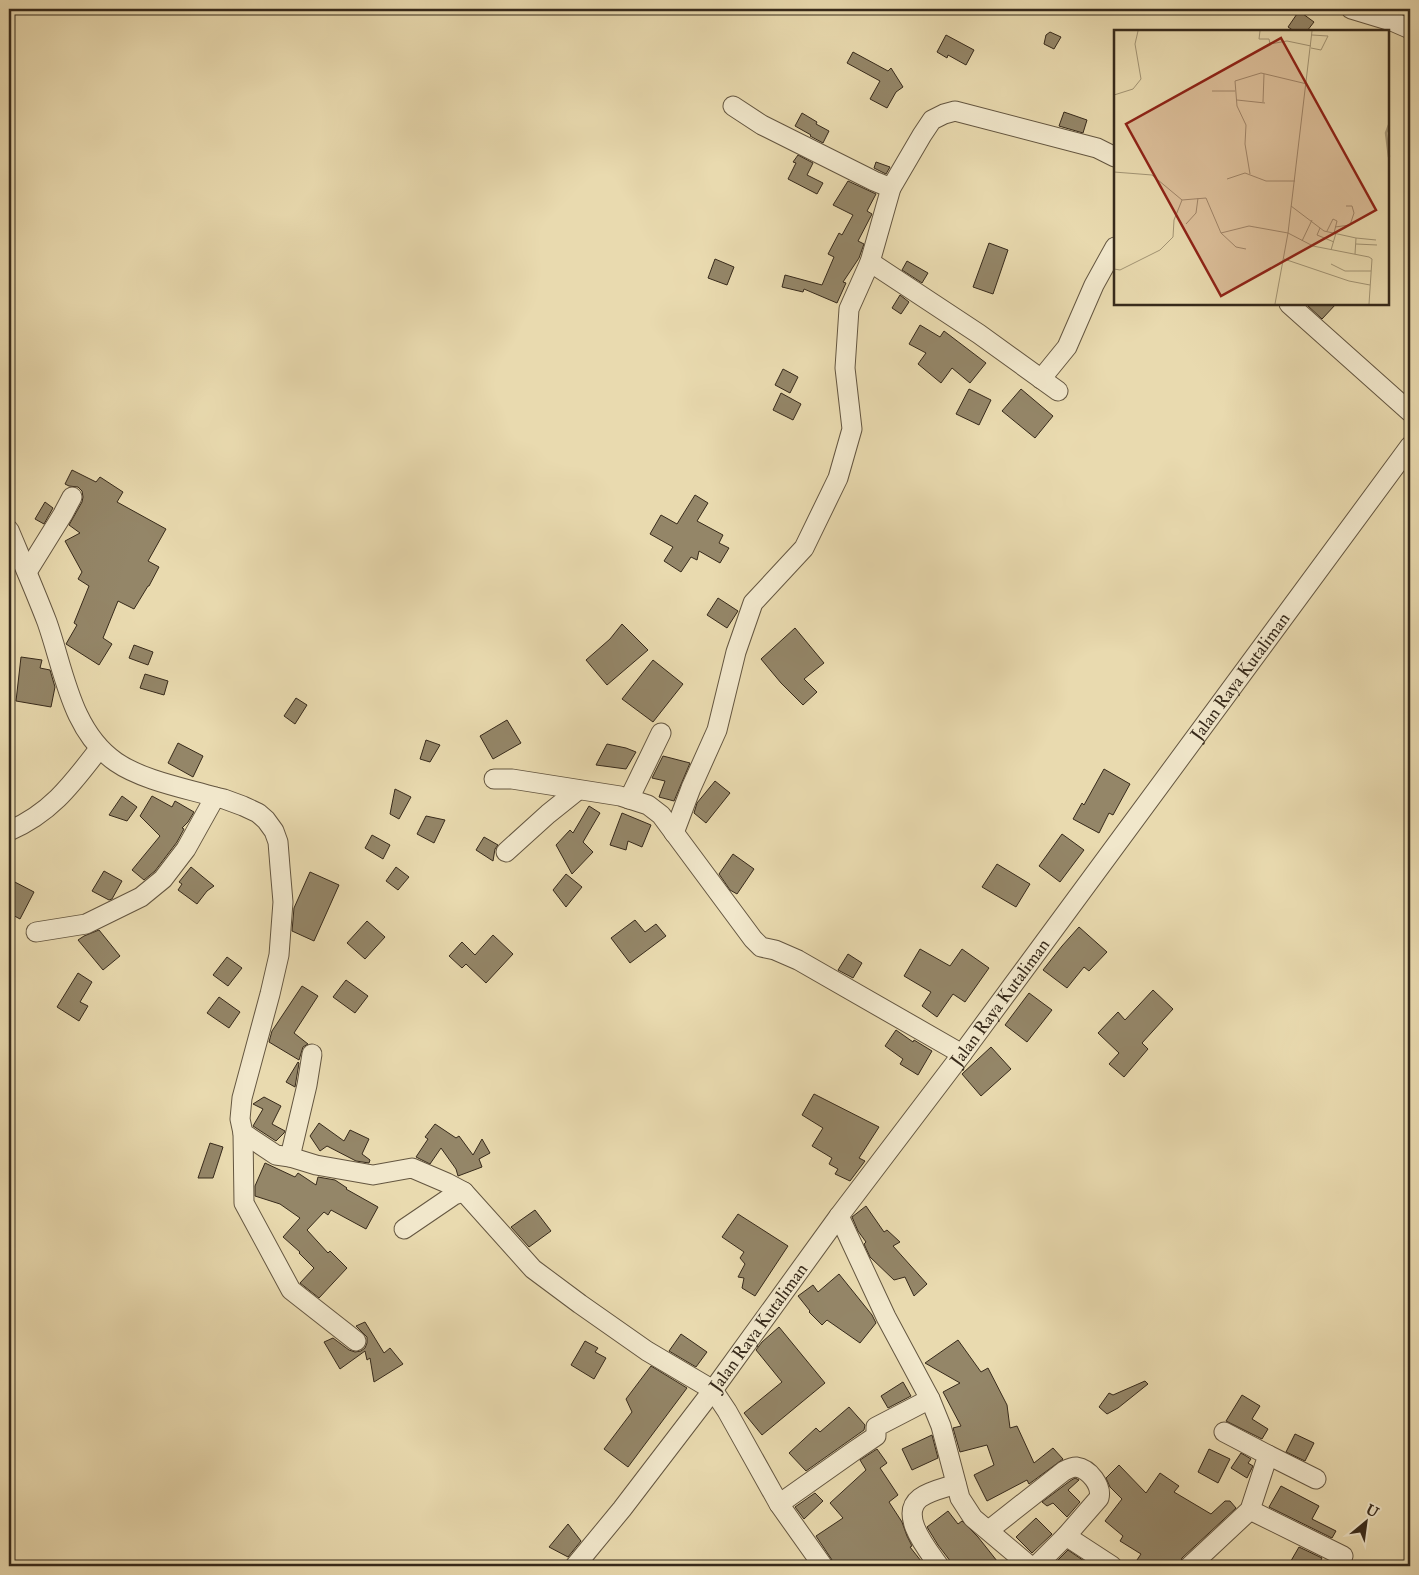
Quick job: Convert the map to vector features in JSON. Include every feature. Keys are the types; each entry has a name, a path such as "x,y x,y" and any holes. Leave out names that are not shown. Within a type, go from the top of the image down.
{"street":[{"path":"1351,9 1410,28"},
{"path":"733,106 762,125 891,188"},
{"path":"674,833 691,788 717,730 736,652 753,603 804,548 838,478 852,429 845,368 849,309 870,262 891,188 922,135 932,120 955,111 1097,148 1114,156"},
{"path":"1041,379 1067,347 1094,285 1114,249"},
{"path":"870,262 979,334 1058,391"},
{"path":"1290,305 1410,412"},
{"name":"Jalan Raya Kutaliman","path":"823,1566 779,1504 727,1411 712,1390 1410,446"},
{"path":"26,572 72,497"},
{"path":"9,530 47,622 71,701 78,716 99,749 127,769 146,777 224,799 258,813 274,831 278,842 283,902 279,954 242,1098 240,1119 244,1133 244,1203 291,1290 356,1340"},
{"path":"629,799 661,733"},
{"path":"9,831 50,807 74,781 99,749"},
{"path":"494,779 512,778 629,799 648,805 661,815 753,939 761,947 775,950 798,960 962,1054"},
{"path":"506,852 578,790"},
{"path":"36,932 86,924 141,897 163,879 186,849 215,797"},
{"path":"290,1158 307,1085 312,1054"},
{"path":"244,1133 276,1155 373,1175 412,1168 464,1192 533,1268 647,1351 712,1390 579,1565"},
{"path":"404,1229 454,1195 464,1192"},
{"path":"840,1216 886,1317 930,1400 941,1426 960,1498 973,1518 1030,1566"},
{"path":"779,1504 876,1436 876,1427 930,1400"},
{"path":"1224,1432 1316,1479"},
{"path":"1190,1566 1250,1510 1268,1455"},
{"path":"989,1530 1064,1470 1076,1467 1084,1470 1097,1482 1101,1491 1099,1498 1066,1536 1036,1566"},
{"path":"939,1566 921,1540 912,1520 911,1510 922,1497 956,1484"},
{"path":"1250,1510 1343,1556"},
{"path":"1066,1536 1112,1566"}],"building":[{"path":"1299,11 1314,22 1308,30 1292,30 1288,27"},
{"path":"1050,32 1061,37 1054,49 1044,44 1046,35"},
{"path":"946,35 974,50 966,65 948,55 947,58 937,52"},
{"path":"853,52 888,71 891,68 903,87 896,92 887,108 870,99 880,81 847,63"},
{"path":"1064,112 1087,120 1083,133 1059,126"},
{"path":"802,113 829,131 823,143 795,126"},
{"path":"798,155 813,163 807,175 823,183 817,194 788,179 796,163 793,162"},
{"path":"876,162 890,167 886,174 874,168"},
{"path":"848,181 876,194 867,211 872,214 858,241 864,244 859,258 843,282 846,283 837,303 804,289 803,292 782,287 785,275 822,285 834,257 828,254 839,233 842,235 853,215 833,205"},
{"path":"989,243 1008,250 993,294 973,287"},
{"path":"715,259 734,267 727,285 708,278"},
{"path":"907,261 928,273 922,283 902,270"},
{"path":"900,295 909,302 901,314 892,308"},
{"path":"1307,305 1335,305 1322,319"},
{"path":"920,325 940,337 944,331 986,363 970,383 952,368 941,383 918,364 926,353 909,344"},
{"path":"783,369 798,377 790,393 775,385"},
{"path":"969,389 991,400 979,425 956,414"},
{"path":"1021,389 1053,416 1035,438 1002,411"},
{"path":"781,393 801,404 793,420 773,410"},
{"path":"72,470 96,482 100,477 123,492 117,502 166,529 148,561 159,567 134,609 118,601 103,638 112,644 99,665 66,644 77,625 74,623 89,586 78,579 82,572 65,541 80,533 69,525 83,497 82,491 78,487 65,484"},
{"path":"695,495 708,503 697,521 723,535 719,543 729,548 720,563 699,551 697,560 691,557 681,572 664,561 673,547 650,534 661,515 677,524"},
{"path":"45,502 53,508 44,524 35,519"},
{"path":"718,598 738,611 727,628 707,615"},
{"path":"622,624 648,650 607,685 586,660 610,639"},
{"path":"795,628 824,663 804,679 817,692 803,705 761,659"},
{"path":"134,645 153,652 148,665 129,658"},
{"path":"21,657 42,660 40,668 50,670 55,687 51,707 16,701"},
{"path":"653,660 683,684 653,722 622,699"},
{"path":"145,674 168,681 164,695 140,688"},
{"path":"296,698 307,705 295,724 284,716"},
{"path":"507,720 521,743 493,759 480,736"},
{"path":"426,740 440,745 430,762 420,759"},
{"path":"178,743 203,756 193,777 168,763"},
{"path":"607,744 636,752 626,769 596,765"},
{"path":"663,756 690,763 674,801 659,797 665,781 652,778"},
{"path":"1104,769 1130,784 1113,815 1109,813 1099,833 1073,819 1082,803 1084,805"},
{"path":"715,781 730,793 706,823 694,813 697,803"},
{"path":"395,789 411,797 399,819 390,814"},
{"path":"122,796 137,807 127,821 109,815"},
{"path":"152,796 172,807 175,801 194,812 182,828 184,829 177,842 155,871 144,880 132,870 160,836 140,816"},
{"path":"589,806 600,813 583,842 593,852 572,874 556,845 570,830 573,833"},
{"path":"622,813 651,825 642,847 628,841 626,850 610,845"},
{"path":"426,816 445,820 434,843 417,834"},
{"path":"1062,834 1084,850 1060,882 1039,866"},
{"path":"372,835 390,845 383,859 365,848"},
{"path":"484,837 498,845 495,849 493,861 476,850"},
{"path":"733,854 754,869 737,894 730,890 719,874"},
{"path":"997,864 1030,884 1016,907 982,887"},
{"path":"191,867 214,886 207,891 197,904 178,890 182,884 179,882"},
{"path":"396,867 409,877 398,890 386,881"},
{"path":"104,871 122,881 112,899 109,900 92,891"},
{"path":"310,872 339,885 314,941 292,931 294,908"},
{"path":"566,874 582,887 566,907 553,890"},
{"path":"9,879 34,892 20,919 9,913"},
{"path":"635,920 645,932 656,924 666,936 630,963 611,938"},
{"path":"367,921 385,937 365,959 347,943"},
{"path":"1079,927 1107,952 1089,971 1084,967 1067,988 1043,970"},
{"path":"99,930 120,956 103,970 78,940"},
{"path":"493,935 513,954 486,983 466,964 462,968 449,956 462,942 475,955"},
{"path":"920,949 950,966 962,949 989,968 965,1002 953,994 937,1017 922,1006 931,992 904,976"},
{"path":"848,954 862,963 853,978 838,970"},
{"path":"227,957 242,968 228,986 213,975"},
{"path":"78,973 92,982 80,1002 88,1006 79,1021 57,1007"},
{"path":"346,980 368,996 355,1013 333,997"},
{"path":"302,986 318,996 294,1033 308,1044 303,1047 299,1060 269,1042 272,1031"},
{"path":"1153,990 1173,1009 1142,1043 1148,1049 1124,1077 1109,1064 1119,1053 1098,1033 1118,1012 1125,1020"},
{"path":"1029,993 1052,1010 1027,1042 1005,1025"},
{"path":"219,997 240,1012 229,1028 207,1013"},
{"path":"896,1030 913,1042 914,1040 932,1051 918,1075 900,1064 903,1059 885,1046"},
{"path":"991,1047 1011,1069 981,1096 962,1074"},
{"path":"299,1063 295,1087 286,1082"},
{"path":"814,1094 879,1127 859,1158 865,1161 850,1181 835,1174 838,1169 829,1164 832,1158 812,1146 823,1128 802,1115"},
{"path":"264,1097 281,1106 272,1124 285,1131 276,1141 253,1126 263,1109 253,1104"},
{"path":"319,1123 344,1141 350,1130 369,1139 362,1154 370,1160 369,1163 356,1161 327,1146 320,1151 310,1136"},
{"path":"435,1124 456,1138 459,1136 473,1155 482,1139 490,1153 479,1159 482,1167 458,1176 456,1169 441,1148 430,1164 416,1157 428,1139 425,1137"},
{"path":"210,1143 223,1147 213,1178 198,1178"},
{"path":"265,1163 295,1177 298,1173 316,1185 318,1177 335,1180 346,1189 378,1207 366,1229 331,1210 328,1215 324,1212 307,1230 328,1253 330,1251 347,1268 319,1298 300,1283 314,1268 283,1237 300,1218 280,1204 255,1196 255,1186"},
{"path":"866,1206 884,1232 887,1230 900,1242 893,1246 927,1284 914,1296 905,1277 894,1280 870,1257 864,1244 866,1242 858,1231 852,1217"},
{"path":"535,1210 551,1231 529,1247 511,1227"},
{"path":"738,1214 788,1246 755,1296 742,1288 744,1278 738,1277 745,1264 740,1258 744,1252 722,1237"},
{"path":"839,1274 872,1315 876,1323 860,1343 827,1320 822,1325 809,1312 798,1296 813,1285 818,1292"},
{"path":"365,1322 384,1353 390,1348 403,1364 374,1382 370,1358 367,1360 365,1351 340,1369 324,1342 333,1338 349,1350 361,1351 365,1348 367,1337 356,1326"},
{"path":"779,1327 825,1383 762,1435 744,1413 782,1382 756,1350"},
{"path":"681,1334 707,1352 696,1367 669,1351"},
{"path":"958,1340 981,1372 988,1368 1007,1405 1010,1428 1017,1426 1034,1463 1053,1448 1063,1459 1029,1484 1027,1480 987,1501 974,1475 994,1465 987,1445 960,1452 953,1428 961,1426 943,1392 960,1383 925,1363"},
{"path":"585,1341 598,1348 595,1352 606,1358 594,1379 571,1365"},
{"path":"651,1366 687,1388 628,1467 604,1449 632,1412 626,1399"},
{"path":"1145,1381 1148,1384 1118,1408 1107,1414 1099,1407 1109,1393 1113,1395"},
{"path":"903,1382 911,1396 888,1408 881,1396"},
{"path":"1242,1395 1260,1406 1252,1419 1268,1429 1262,1439 1226,1421"},
{"path":"849,1407 865,1425 864,1430 806,1471 789,1453 816,1428 820,1432"},
{"path":"1295,1434 1314,1443 1305,1461 1286,1452"},
{"path":"932,1435 938,1458 912,1470 902,1449"},
{"path":"877,1449 887,1463 880,1468 898,1495 889,1502 902,1522 912,1546 910,1547 925,1566 836,1566 816,1536 843,1518 830,1503 866,1470 860,1460"},
{"path":"1209,1449 1230,1459 1218,1483 1198,1472"},
{"path":"1241,1453 1251,1459 1248,1463 1253,1466 1247,1478 1231,1468"},
{"path":"1119,1465 1146,1493 1160,1473 1179,1486 1174,1492 1211,1514 1225,1501 1230,1501 1236,1508 1182,1558 1179,1566 1133,1566 1141,1554 1120,1541 1123,1536 1105,1521 1122,1499 1110,1487 1106,1478"},
{"path":"1075,1478 1079,1480 1068,1490 1080,1502 1067,1517 1053,1503 1047,1506 1042,1502 1070,1481"},
{"path":"1281,1486 1319,1506 1312,1519 1336,1531 1332,1538 1269,1507"},
{"path":"815,1493 823,1501 804,1519 795,1507"},
{"path":"948,1511 958,1524 962,1521 978,1537 1001,1566 954,1566 927,1527"},
{"path":"1036,1518 1052,1534 1032,1553 1016,1537"},
{"path":"568,1524 581,1541 568,1557 549,1547"},
{"path":"1299,1547 1322,1558 1318,1566 1288,1566"},
{"path":"1068,1550 1087,1563 1087,1566 1063,1566 1057,1561"}]}
